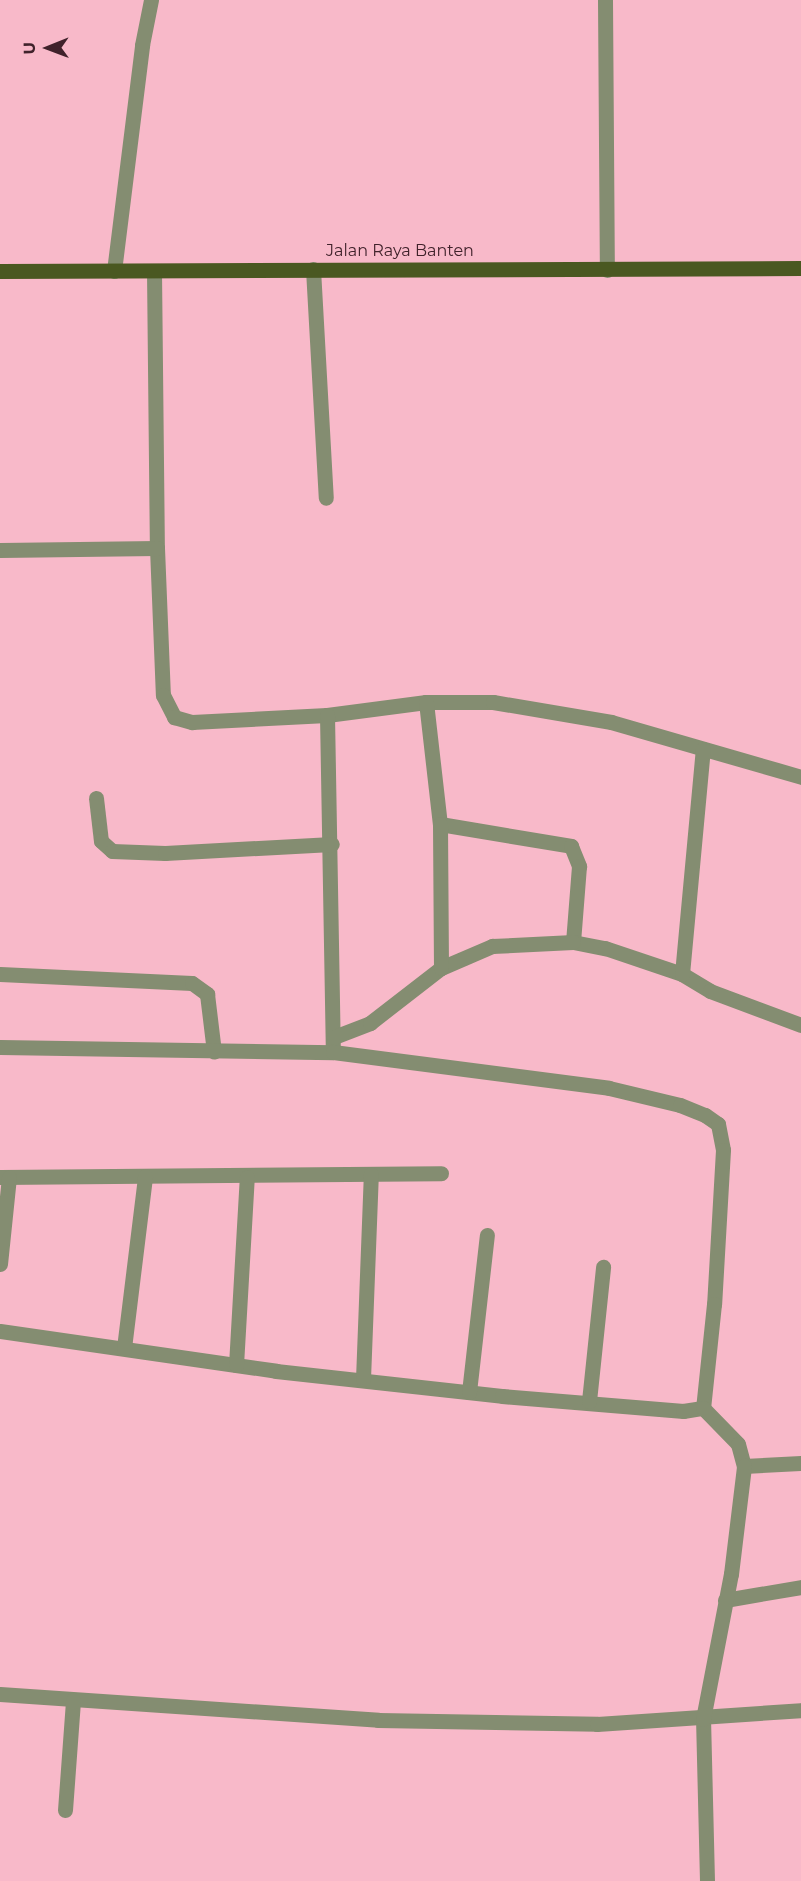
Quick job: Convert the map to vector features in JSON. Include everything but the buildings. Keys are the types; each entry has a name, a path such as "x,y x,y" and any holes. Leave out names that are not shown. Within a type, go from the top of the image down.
{"main road":[{"name":"Jalan Raya Banten","path":"0,271 607,266 801,268"}],"street":[{"path":"114,271 142,45 151,0"},
{"path":"605,0 607,266"},
{"path":"313,269 326,498"},
{"path":"154,271 157,548 163,695 174,717 192,722 327,715 426,702 493,702 596,719 801,777"},
{"path":"0,550 157,548"},
{"path":"426,702 440,824 441,968"},
{"path":"327,715 332,844 334,1044"},
{"path":"682,974 703,749"},
{"path":"96,798 101,841 112,851 165,853 332,844"},
{"path":"440,824 572,846 579,866 573,942"},
{"path":"334,1044 370,1023 441,968 492,946 573,942 605,948 682,974 710,991 801,1025"},
{"path":"0,974 192,983 207,994 214,1052"},
{"path":"0,1047 214,1052 334,1044 609,1088 680,1105 718,1124 723,1150 720,1216 703,1408 738,1444 744,1466 725,1600 703,1719 707,1881"},
{"path":"0,1264 4,1177 247,1177 441,1173"},
{"path":"363,1379 371,1174"},
{"path":"123,1348 145,1176"},
{"path":"236,1365 247,1177"},
{"path":"469,1392 487,1235"},
{"path":"589,1401 603,1267"},
{"path":"0,1331 236,1365 469,1392 683,1411 703,1408"},
{"path":"744,1466 801,1463"},
{"path":"725,1600 801,1587"},
{"path":"0,1695 378,1720 597,1724 703,1719 801,1710"},
{"path":"65,1810 74,1700"}]}
